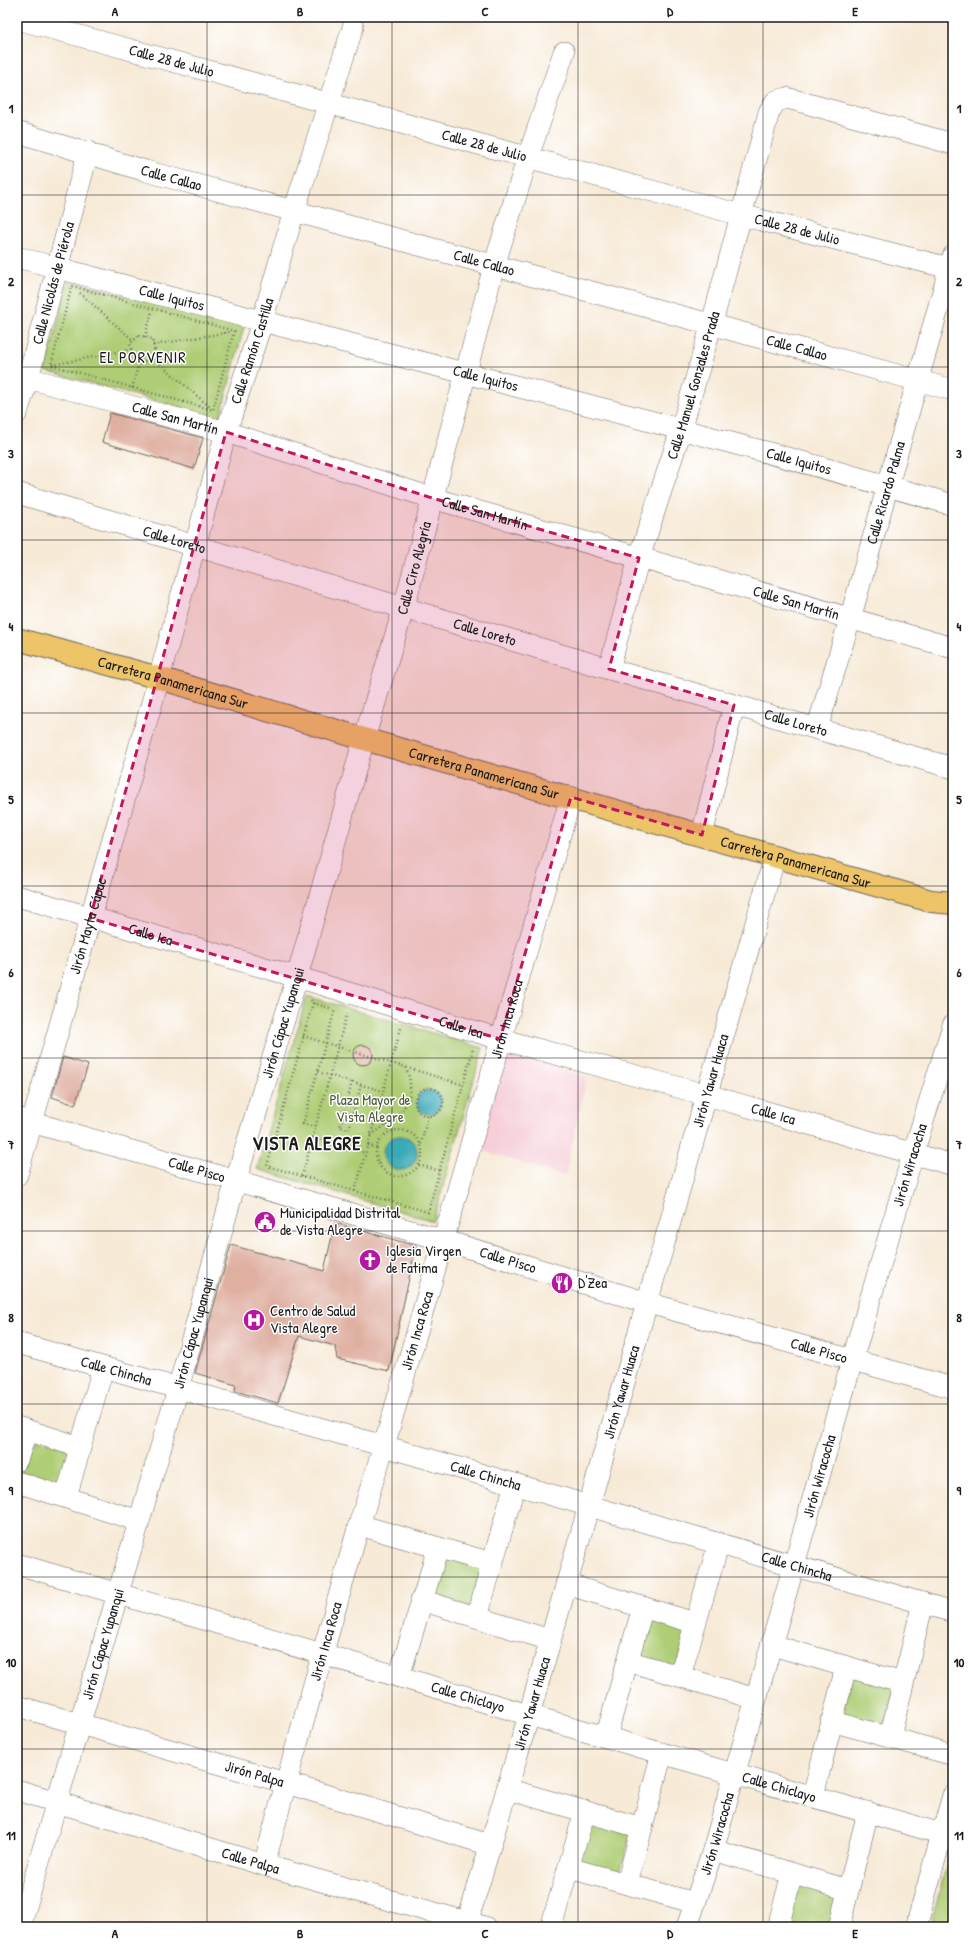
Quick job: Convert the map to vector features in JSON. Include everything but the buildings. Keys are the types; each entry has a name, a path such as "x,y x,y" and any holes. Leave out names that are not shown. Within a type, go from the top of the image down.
{"highway":[{"name":"Carretera Panamericana Sur","path":"17,639 159,678 364,739 931,901 953,903"},
{"path":"931,901 953,910"}],"street":[{"name":"Calle 28 de Julio","path":"17,19 528,156 741,215 952,264"},
{"name":"Calle Ramón Castilla","path":"159,678 226,432 262,322 294,211 353,27"},
{"name":"Calle Ciro Alegría","path":"364,739 404,607 494,266 528,156 564,52"},
{"name":"Calle Manuel Gonzales Prada","path":"609,669 640,558 681,430 712,324 769,112 776,101 787,98 953,144"},
{"name":"Calle Callao","path":"17,132 88,152 146,171 953,390"},
{"name":"Calle Nicolás de Piérola","path":"17,413 23,376 58,268 88,152"},
{"name":"Calle Iquitos","path":"17,257 262,322 467,373 888,486 953,505"},
{"name":"Calle Ricardo Palma","path":"817,729 952,264"},
{"name":"Calle San Martín","path":"23,376 226,432 432,498 953,648"},
{"name":"Calle Loreto","path":"17,493 609,669 953,768"},
{"name":"Jirón Mayta Cápac","path":"17,1175 25,1120 90,918 159,678"},
{"path":"702,835 734,705"},
{"name":"Jirón Cápac Yupanqui","path":"20,1927 58,1802 117,1592 178,1389 236,1180 297,977 364,739"},
{"name":"Jirón Inca Roca","path":"264,1865 360,1525 571,798"},
{"name":"Jirón Yawar Huaca","path":"473,1925 490,1845 648,1303 775,856"},
{"name":"Calle Ica","path":"17,896 297,977 500,1039 707,1095 953,1165"},
{"name":"Jirón Wiracocha","path":"687,1927 713,1850 852,1361 953,1025"},
{"name":"Calle Pisco","path":"25,1120 443,1240 648,1303 953,1388"},
{"name":"Calle Chincha","path":"17,1343 384,1446 953,1612"},
{"path":"66,1497 103,1368"},
{"path":"17,1460 22,1429 80,1447"},
{"path":"17,1482 139,1521"},
{"path":"477,1617 515,1484"},
{"path":"360,1525 492,1563"},
{"path":"680,1676 719,1543"},
{"path":"399,1677 421,1600 438,1548"},
{"name":"Calle Chiclayo","path":"17,1564 117,1592 529,1715 942,1834"},
{"path":"566,1584 695,1623"},
{"path":"421,1600 550,1640"},
{"path":"890,1737 924,1603"},
{"path":"606,1737 643,1607"},
{"path":"772,1645 903,1683"},
{"path":"628,1661 756,1699"},
{"path":"813,1796 846,1667"},
{"name":"Jirón Palpa","path":"17,1706 286,1783 490,1845"},
{"path":"831,1721 953,1755"},
{"path":"627,1883 662,1753"},
{"path":"507,1789 642,1828"},
{"name":"Calle Palpa","path":"17,1790 264,1865 473,1925"},
{"path":"916,1927 953,1795"},
{"path":"551,1927 585,1812"},
{"path":"839,1927 868,1812"},
{"path":"713,1850 848,1890"},
{"path":"569,1868 695,1903"},
{"path":"778,1927 792,1874"}],"path":[{"path":"58,268 72,286 134,341"},
{"path":"72,286 234,331"},
{"path":"51,365 72,286"},
{"path":"145,337 153,309"},
{"path":"153,345 234,331 262,322"},
{"path":"213,410 234,331"},
{"path":"139,335 152,339 155,352 146,361 134,357 130,344 134,341 139,335"},
{"path":"23,376 51,365 132,349"},
{"path":"151,356 213,410 226,432"},
{"path":"132,388 140,359"},
{"path":"51,365 213,410"},
{"path":"354,1015 313,1003 267,1166 428,1212 474,1049 467,1047"},
{"path":"315,1127 303,1124 335,1009"},
{"path":"302,1176 347,1013"},
{"path":"394,1026 408,1030"},
{"path":"355,1191 401,1028"},
{"path":"303,1036 464,1085"},
{"path":"371,1136 403,1111 410,1094 410,1080 406,1067"},
{"path":"318,1072 383,1091"},
{"path":"352,1082 340,1126 349,1129 361,1085"},
{"path":"433,1088 442,1095 444,1100 441,1111 436,1115 428,1116 420,1114 416,1109 416,1095 422,1089 433,1088"},
{"path":"410,1094 416,1095"},
{"path":"421,1144 411,1133 397,1130 390,1132 384,1136 377,1148 378,1162 388,1173 402,1176 409,1174 419,1165 422,1151 421,1144 428,1116"},
{"path":"387,1125 390,1132"},
{"path":"312,1138 366,1153"},
{"path":"368,1145 377,1148"},
{"path":"419,1165 440,1171"}],"highlighted area":[{"path":"226,432 432,498 639,558 609,669 734,705 702,835 571,797 500,1039 90,918"}],"shaded area":[{"path":"506,1049 587,1077 565,1177 477,1149"}],"green space":[{"path":"69,280 244,327 220,418 45,371"},
{"name":"Plaza Mayor de Vista Alegre","path":"307,996 483,1048 433,1221 257,1169"},
{"path":"31,1437 73,1450 60,1488 20,1477"},
{"path":"442,1557 481,1568 470,1607 430,1596"},
{"path":"645,1614 689,1627 676,1669 634,1655"},
{"path":"852,1672 896,1686 884,1728 840,1716"},
{"path":"587,1820 632,1833 619,1875 576,1863"},
{"path":"953,1841 953,1927 930,1927"},
{"path":"796,1882 840,1895 833,1927 801,1927 785,1923"}],"water":[{"path":"429,1090 437,1094 441,1102 437,1110 429,1114 421,1110 417,1102 421,1094"},
{"path":"403,1136 412,1141 416,1146 416,1160 412,1165 407,1169 397,1170 393,1169 384,1160 383,1150 384,1146 393,1137"}],"place":[{"name":"Municipalidad Distrital de Vista Alegre","path":"265,1222"},
{"name":"Iglesia Virgen de Fatima","path":"370,1260"},
{"name":"D'Zea","path":"562,1283"},
{"name":"Centro de Salud Vista Alegre","path":"254,1320"}],"district":[{"name":"EL PORVENIR","path":"143,357"},
{"name":"VISTA ALEGRE","path":"307,1143"}]}
